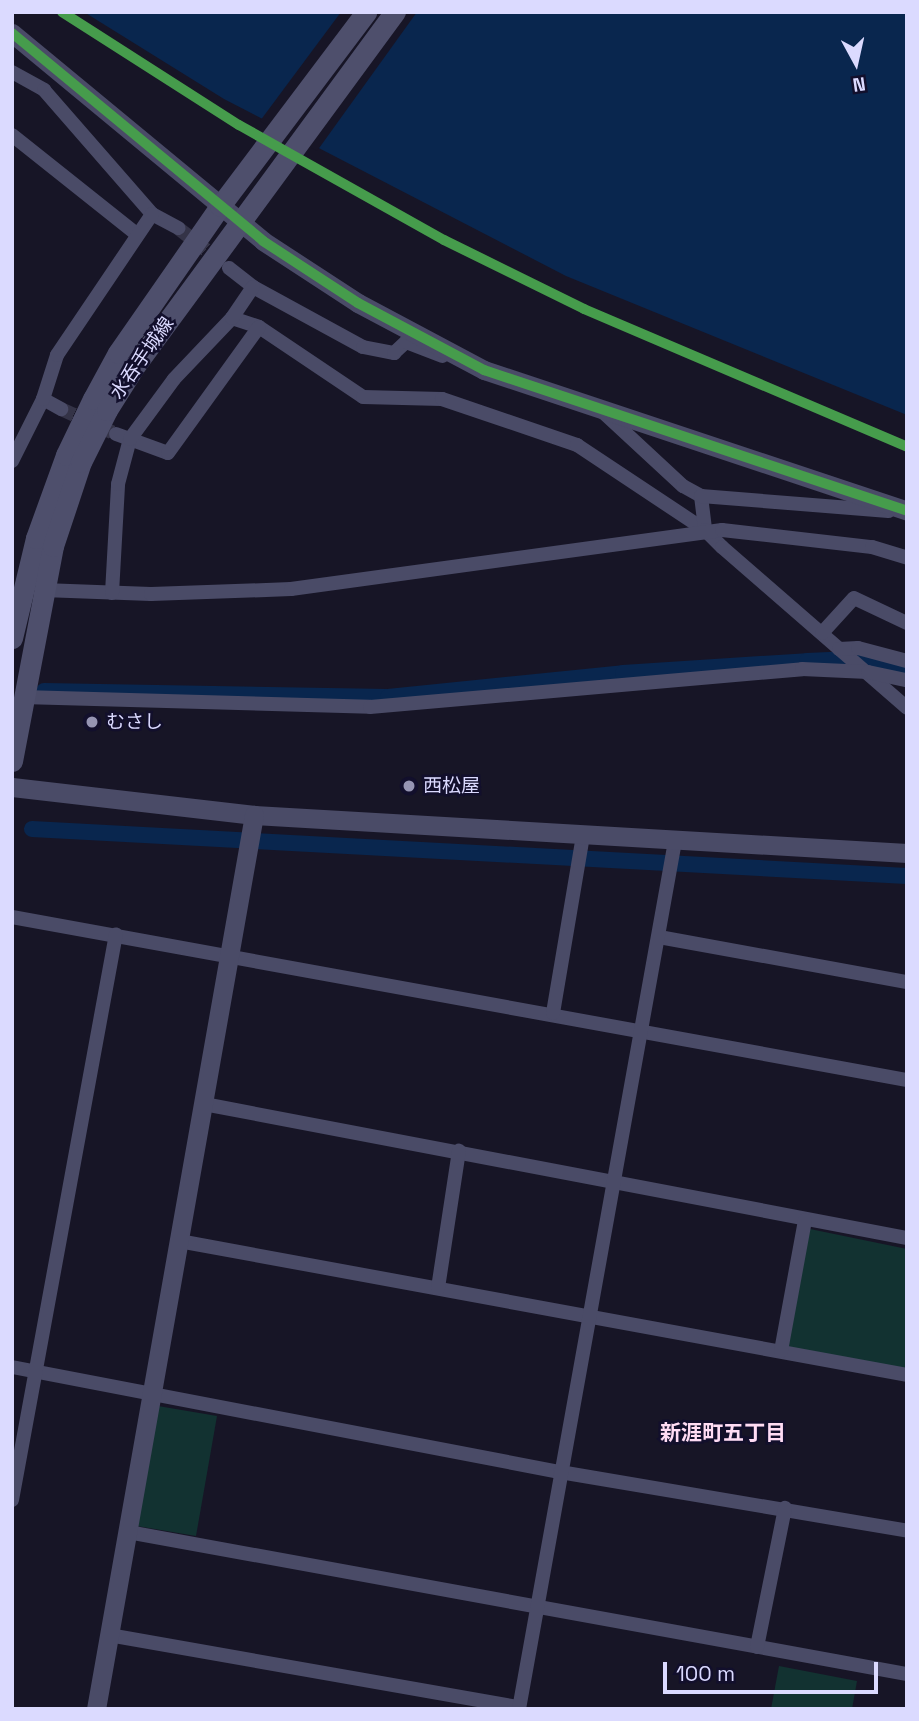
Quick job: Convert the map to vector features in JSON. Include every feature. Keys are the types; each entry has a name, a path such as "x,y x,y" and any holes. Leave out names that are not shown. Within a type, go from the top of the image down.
{"main road":[{"name":"水呑手城線","path":"12,638 17,587 66,455 118,353 220,206 242,183 366,12"},
{"name":"水呑手城線","path":"12,761 43,590 81,462 107,410 241,221 261,198 395,12"}],"street":[{"path":"12,33 220,206 314,276 484,370"},
{"path":"12,72 44,90 152,214 178,228"},
{"path":"12,135 135,233"},
{"path":"12,461 43,398 57,355 135,233 152,214"},
{"path":"229,268 253,288 378,353 394,353 406,342 907,512"},
{"path":"112,593 118,484 130,439 174,379 232,318 253,288"},
{"path":"232,318 259,327 363,397 442,399 577,445 705,530 907,708"},
{"path":"116,434 168,453 259,327"},
{"path":"43,398 61,409"},
{"path":"599,408 682,486 701,496 907,512"},
{"path":"701,496 705,530"},
{"path":"43,590 112,593 292,589 705,530 791,535 872,547 907,558"},
{"path":"822,633 854,598 907,623"},
{"path":"842,652 858,648 907,661"},
{"path":"22,697 370,707 663,678 802,669 865,670 907,680"},
{"path":"12,787 254,815 907,853"},
{"path":"96,1709 254,815"},
{"path":"553,1013 583,835"},
{"path":"109,1635 519,1708 675,841"},
{"path":"12,917 553,1013 907,1080"},
{"path":"12,1500 116,934"},
{"path":"659,937 907,982"},
{"path":"204,1104 907,1238"},
{"path":"438,1288 459,1151"},
{"path":"781,1351 805,1220"},
{"path":"179,1241 907,1375"},
{"path":"12,1367 560,1472 785,1508 907,1531"},
{"path":"757,1647 785,1508"},
{"path":"128,1532 536,1603 907,1674"}],"green space":[{"path":"810,1229 907,1249 907,1377 784,1350"},
{"path":"158,1406 217,1416 196,1536 137,1526"},
{"path":"779,1666 857,1681 852,1709 771,1709"}],"water":[{"path":"84,12 907,12 907,415 566,276 224,99"}],"pier":[{"path":"341,12 417,12 317,151 260,121"}],"waterway":[{"path":"44,691 388,697 623,673 807,661 852,659 907,670"},
{"path":"32,829 907,876"}],"tunnel":[{"path":"178,228 229,268"},
{"path":"61,409 116,434"}],"cycle path":[{"path":"62,12 239,125 444,240 584,309 907,447"},
{"path":"12,33 263,241 358,303 484,370 907,511"}],"place":[{"name":"むさし","path":"92,722"},
{"name":"西松屋","path":"409,786"}],"district":[{"name":"新涯町五丁目","path":"723,1433"}]}
